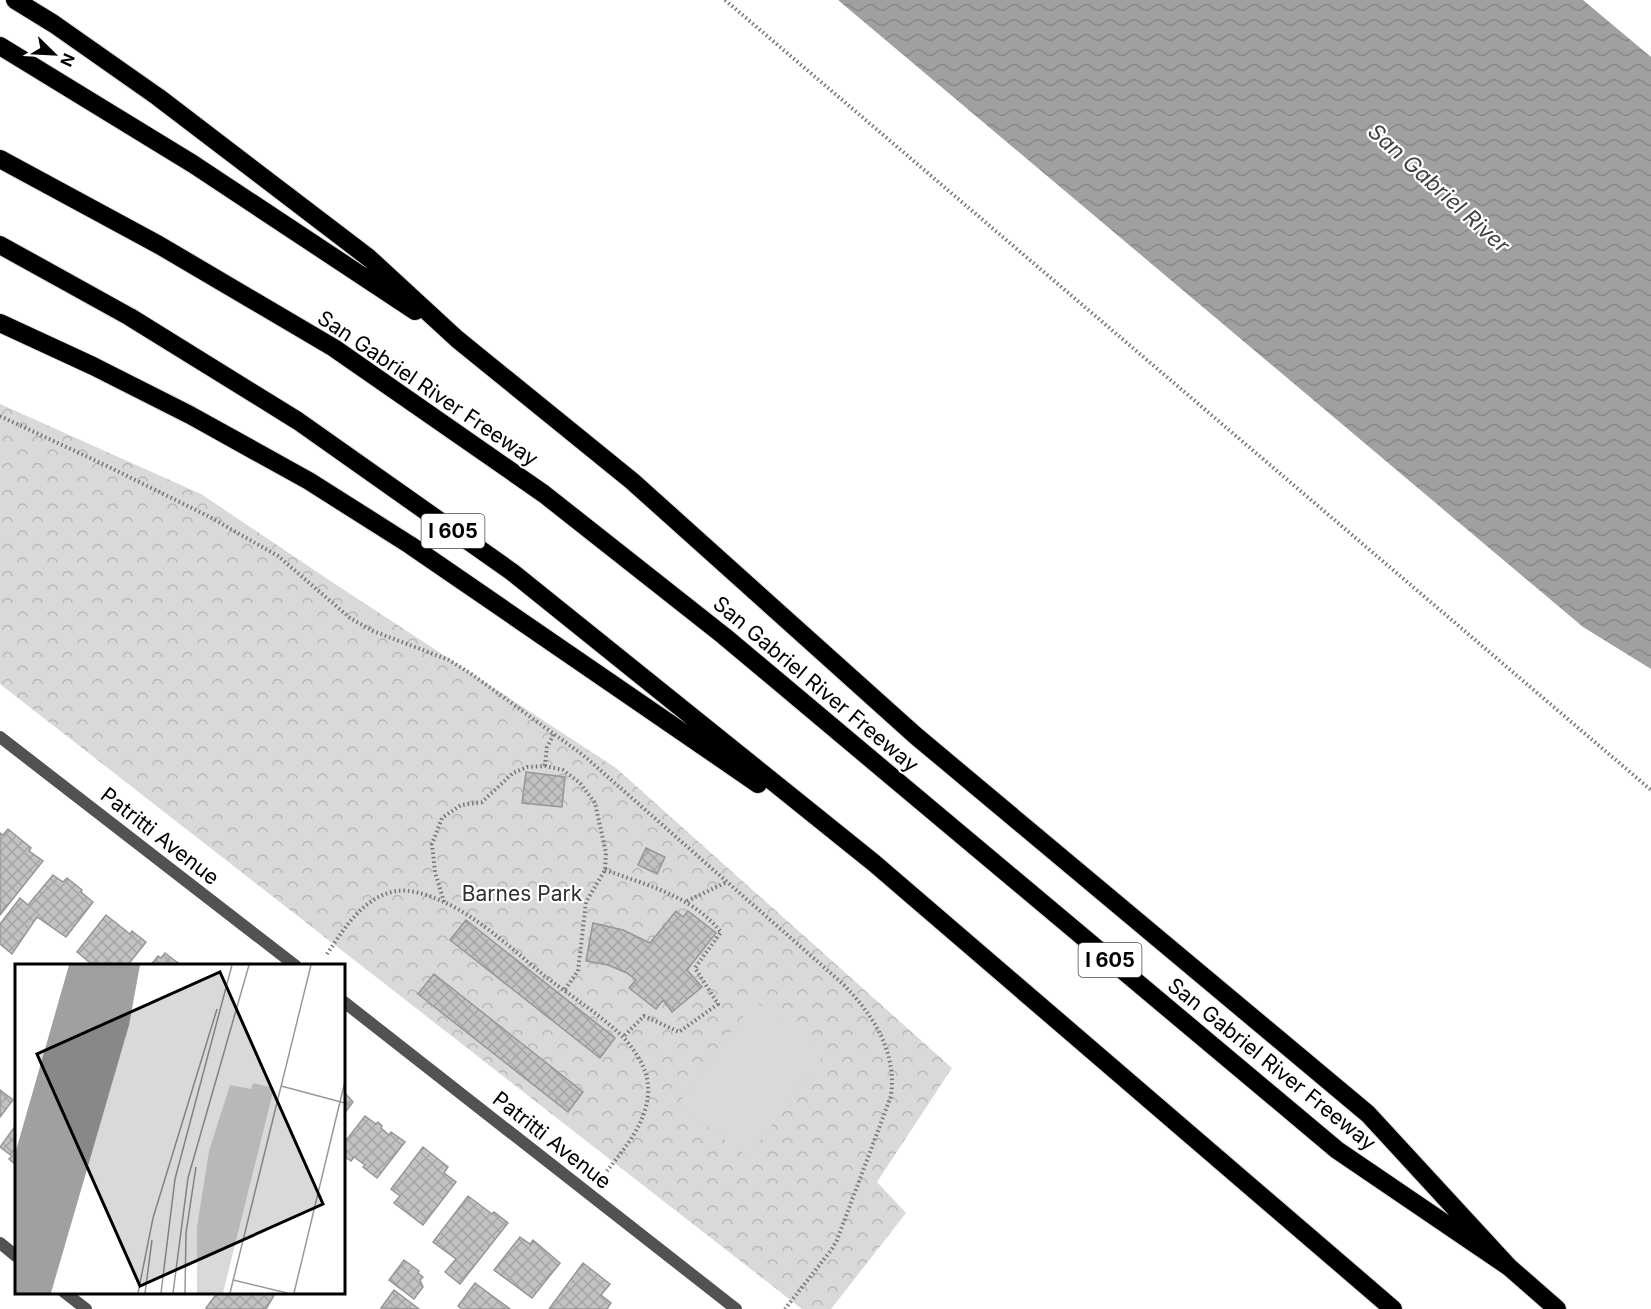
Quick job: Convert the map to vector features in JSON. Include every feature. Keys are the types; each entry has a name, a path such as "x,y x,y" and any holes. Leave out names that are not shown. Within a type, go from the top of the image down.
{"highway":[{"path":"15,0 54,24 158,97 369,258 457,339 632,481 916,736 1368,1114 1509,1268"},
{"path":"0,46 193,164 457,339"},
{"name":"San Gabriel River Freeway","path":"0,159 159,244 334,348 544,494 724,636 1337,1150 1509,1268 1557,1309"},
{"name":"I 605","path":"0,245 130,317 298,421 502,565 874,863 1393,1309"},
{"path":"0,323 93,366 190,415 309,481 410,545 874,863"}],"street":[{"name":"Patritti Avenue","path":"0,737 293,964"},
{"name":"Patritti Avenue","path":"345,1003 736,1309"},
{"path":"0,1243 15,1255"},
{"path":"65,1294 86,1309"}],"path":[{"path":"725,0 1651,790"},
{"path":"0,416 170,496 278,556 350,618 374,631 449,660 583,755 861,1002 883,1037 893,1081 891,1096 837,1240 785,1309"},
{"path":"545,766 547,747 554,734"},
{"path":"445,902 435,872 432,844 442,818 461,805 482,802 513,773 527,767 545,766 562,770 580,783 595,803 606,853 605,870 586,902 578,971 564,991"},
{"path":"605,870 687,901 711,920 721,932 695,969 718,1004 679,1032 644,1016 623,1037"},
{"path":"687,901 728,882"},
{"path":"327,954 350,921 368,904 380,896 395,891 413,891 445,902 468,915 623,1037 642,1065 647,1079 646,1109 628,1143 607,1171"}],"green space":[{"name":"Barnes Park","path":"0,404 201,494 616,768 952,1068 877,1182 906,1213 831,1309 802,1309 0,684"},
{"path":"755,1001 825,1053 748,1157 678,1104"}],"water":[{"name":"San Gabriel River","path":"838,0 1583,0 1651,57 1651,669 1583,627"}],"building":[{"path":"526,772 565,777 562,807 522,803"},
{"path":"8,829 31,848 29,851 43,861 0,915 0,833 3,835"},
{"path":"646,848 665,857 657,874 638,865"},
{"path":"53,875 63,882 67,878 93,902 66,937 37,917 12,954 0,944 0,924 20,898 28,905"},
{"path":"676,911 683,917 688,911 716,933 687,970 702,987 672,1012 663,1000 656,1009 629,988 636,980 627,973 608,965 586,961 593,923 623,930 650,943"},
{"path":"106,915 130,934 132,931 146,942 129,964 92,964 77,952"},
{"path":"466,920 615,1038 600,1058 450,940"},
{"path":"165,953 179,964 152,964 158,956 161,958"},
{"path":"434,974 583,1092 568,1112 418,994"},
{"path":"0,1090 13,1100 0,1117"},
{"path":"345,1093 353,1102 345,1113"},
{"path":"365,1116 376,1124 378,1122 389,1135 391,1132 405,1142 377,1178 354,1157 351,1161 345,1157 345,1142"},
{"path":"15,1126 15,1164 9,1159 12,1156 0,1147"},
{"path":"423,1147 448,1167 444,1173 456,1182 423,1225 394,1203 400,1196 391,1189"},
{"path":"468,1196 508,1223 460,1284 445,1272 456,1259 433,1242"},
{"path":"520,1237 530,1244 533,1240 560,1263 532,1298 494,1270"},
{"path":"404,1260 419,1271 418,1273 423,1277 420,1280 423,1287 414,1299 389,1280"},
{"path":"583,1263 610,1284 601,1295 611,1303 607,1309 549,1309"},
{"path":"475,1283 510,1309 462,1309 458,1306"},
{"path":"394,1290 419,1309 381,1308"},
{"path":"216,1294 275,1294 266,1309 206,1308"}]}
